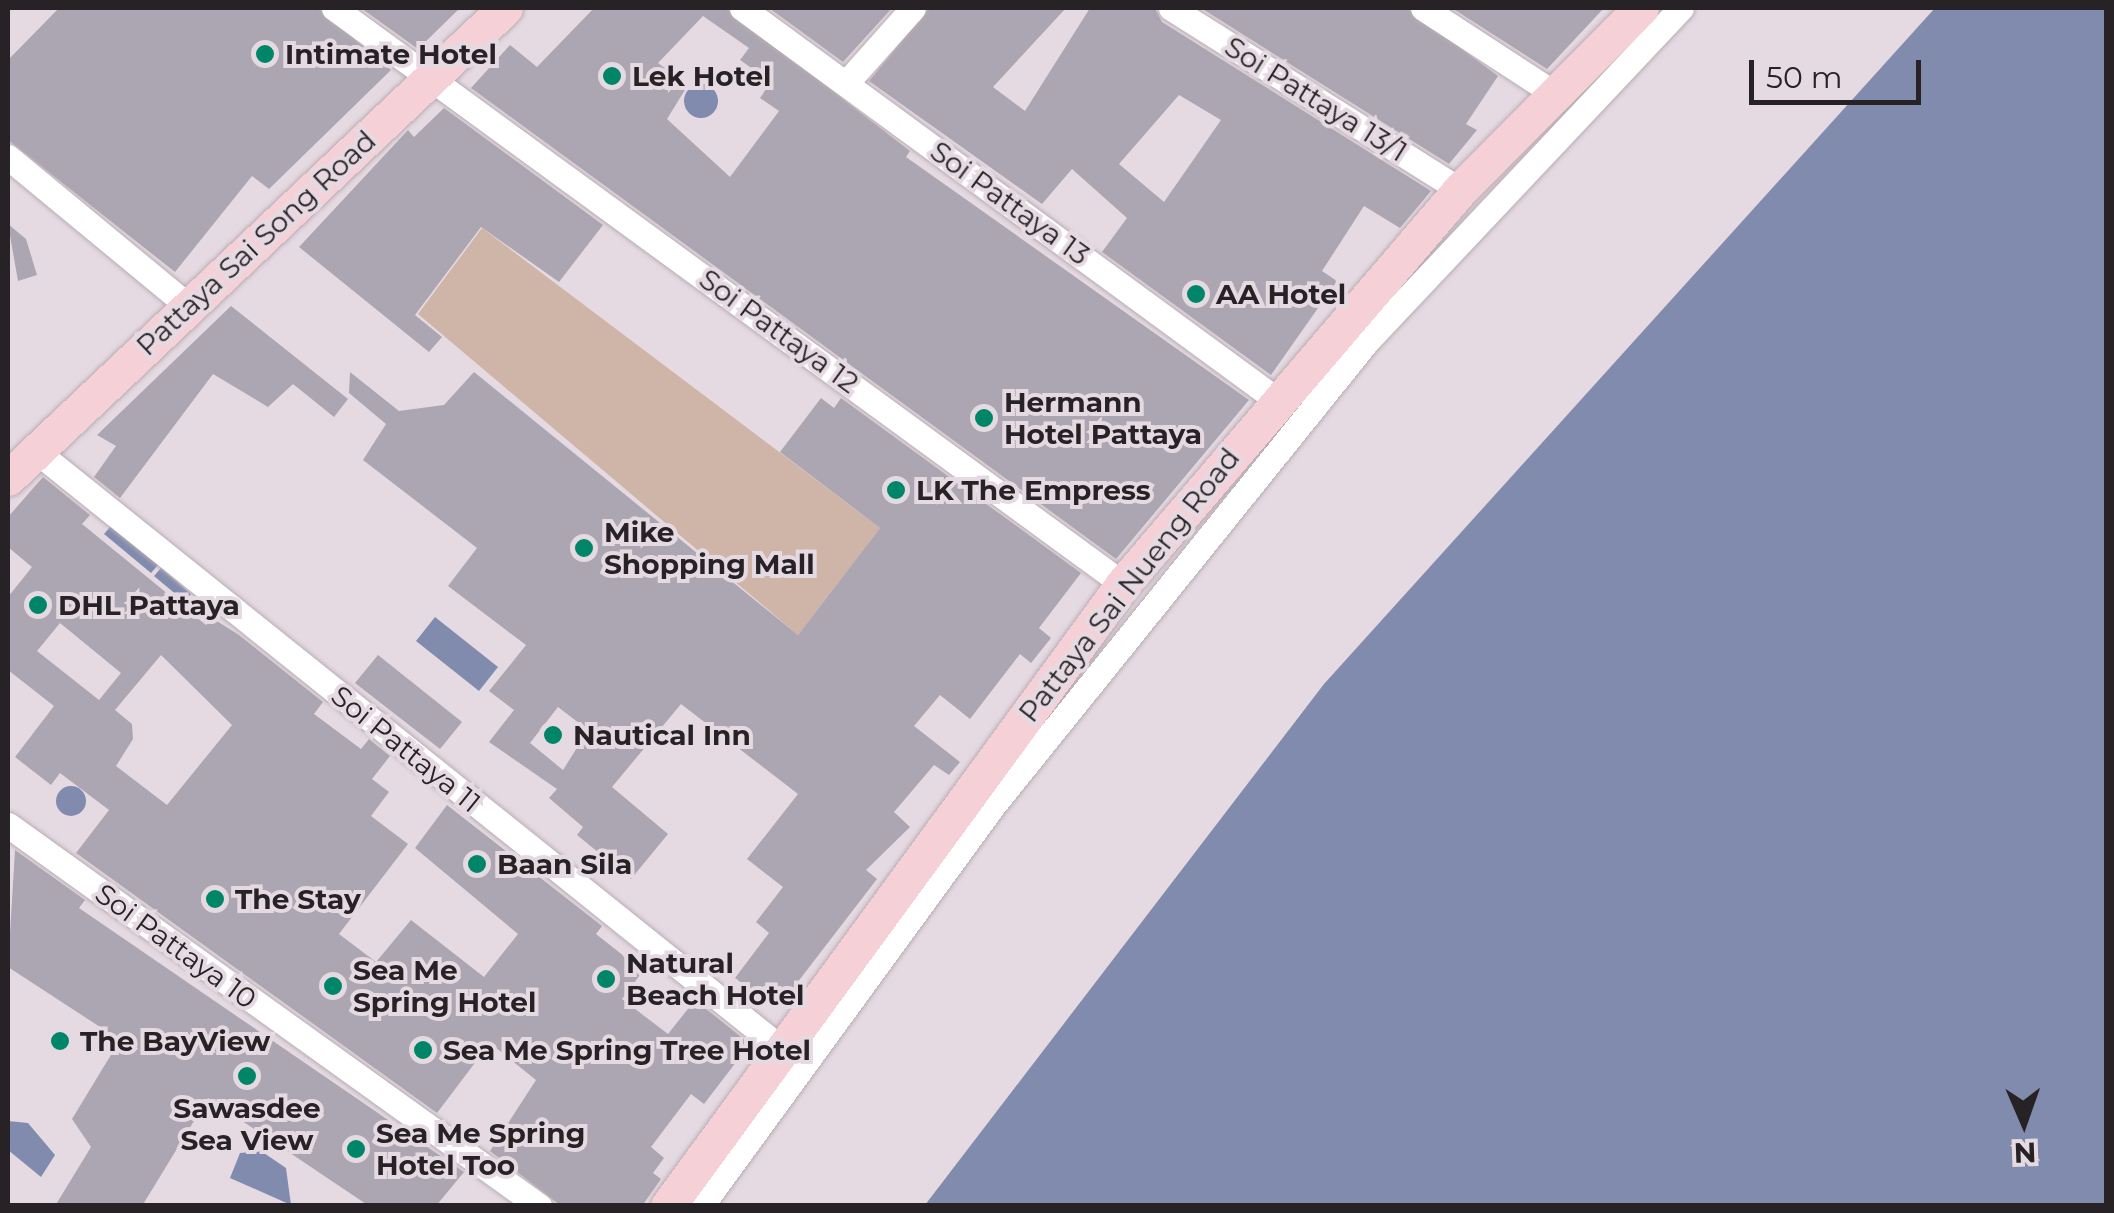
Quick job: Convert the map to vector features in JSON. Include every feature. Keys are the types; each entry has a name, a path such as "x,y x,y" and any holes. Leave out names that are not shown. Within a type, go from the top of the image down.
{"main road":[{"name":"Pattaya Sai Song Road","path":"8,478 186,304 435,79 505,8"},
{"name":"Pattaya Sai Nueng Road","path":"668,1206 777,1045 1122,584 1460,190 1641,8"}],"street":[{"name":"Soi Pattaya 12","path":"334,8 1122,584"},
{"name":"Soi Pattaya 13","path":"742,8 1277,400"},
{"path":"847,82 913,8"},
{"name":"Soi Pattaya 13/1","path":"1170,8 1460,190"},
{"path":"1422,8 1555,94"},
{"path":"701,1206 991,808 1367,341 1681,8"},
{"path":"8,156 186,304"},
{"name":"Soi Pattaya 11","path":"36,451 777,1045"},
{"name":"Soi Pattaya 10","path":"8,825 540,1206"}],"shaded area":[{"path":"482,228 880,528 798,635 418,314"}],"water":[{"path":"1935,8 2106,8 2106,1205 925,1205 1324,684"},
{"path":"701,84 713,89 718,101 713,113 701,118 689,113 684,101 689,89"},
{"path":"111,526 158,565 151,573 104,534"},
{"path":"161,568 191,594 184,601 154,576"},
{"path":"435,617 498,667 479,691 416,641"},
{"path":"71,786 82,790 86,801 82,812 71,816 60,812 56,801 60,790"},
{"path":"8,1121 28,1123 55,1155 41,1177 8,1150"},
{"path":"261,1151 286,1168 291,1205 230,1178 240,1153"}],"building":[{"path":"59,8 318,8 391,70 269,189 252,176 175,272 8,140 8,60"},
{"path":"361,8 460,8 418,49"},
{"path":"594,8 726,8 910,151 906,157 1249,400 1116,559 471,88 510,45 537,67","holes":["703,16 749,48 740,60 771,82 760,98 779,111 730,177 667,119 688,85 658,63"]},
{"path":"769,8 892,8 843,62"},
{"path":"929,8 1066,8 993,87 1025,111 1090,8 1155,8 1162,22 1431,191 1400,228 1364,206 1322,271 1337,281 1271,375 1102,252 1127,218 1072,169 1042,204 869,81","holes":["1179,95 1221,120 1164,202 1119,164"]},
{"path":"1201,8 1407,8 1498,76 1466,124 1477,130 1449,164"},
{"path":"1452,8 1604,8 1547,69"},
{"path":"444,108 603,225 559,282 481,227 415,315 442,337 429,352 299,247 408,130 414,137"},
{"path":"8,224 26,239 37,275 18,281"},
{"path":"231,306 348,399 334,417 293,384 268,407 213,374 120,498 94,477 116,446 97,435"},
{"path":"350,372 399,411 444,405 474,372 798,635 880,528 780,452 821,398 834,408 841,398 1081,573 1039,628 1051,638 1031,663 1020,654 970,719 940,695 914,726 960,762 949,775 934,765 894,812 910,827 866,870 877,879 777,1009 735,978 769,933 756,922 783,887 747,859 798,794 681,704 612,787 668,834 631,879 577,835 583,827 549,798 557,789 489,742 514,710 489,691 526,645 448,586 477,548 363,460 386,424 349,393","holes":["558,707 588,730 563,770 530,743"]},
{"path":"43,477 90,515 82,524 206,625 212,618 239,635 323,702 314,714 361,749 369,739 390,756 372,779 389,792 371,816 408,844 339,934 376,962 411,920 484,977 518,934 415,848 447,805 602,926 596,934 643,971 622,999 668,1034 695,1000 750,1044 704,1104 691,1094 651,1147 664,1158 653,1173 661,1179 642,1206 561,1206 490,1151 536,1080 490,1043 437,1113 76,853 109,810 60,773 51,785 15,757 54,706 8,670 8,597 32,567 8,547 8,517","holes":["60,623 121,673 99,700 37,651","161,655 232,725 167,805 116,766 133,739 132,724 115,710"]},
{"path":"378,655 462,722 440,749 355,683"},
{"path":"15,850 85,900 79,908 464,1172 436,1206 369,1206 208,1098 142,1206 55,1206 91,1147 72,1119 120,1040 8,967"}],"place":[{"name":"Intimate Hotel","path":"265,54"},
{"name":"Lek Hotel","path":"612,76"},
{"name":"AA Hotel","path":"1196,294"},
{"name":"Hermann Hotel Pattaya","path":"984,418"},
{"name":"LK The Empress","path":"896,490"},
{"name":"Mike Shopping Mall","path":"584,548"},
{"name":"DHL Pattaya","path":"38,605"},
{"name":"Nautical Inn","path":"553,735"},
{"name":"Baan Sila","path":"477,864"},
{"name":"The Stay","path":"215,899"},
{"name":"Natural Beach Hotel","path":"606,979"},
{"name":"Sea Me Spring Hotel","path":"333,986"},
{"name":"The BayView","path":"60,1041"},
{"name":"Sea Me Spring Tree Hotel","path":"423,1050"},
{"name":"Sawasdee Sea View","path":"247,1076"},
{"name":"Sea Me Spring Hotel Too","path":"356,1149"}]}
